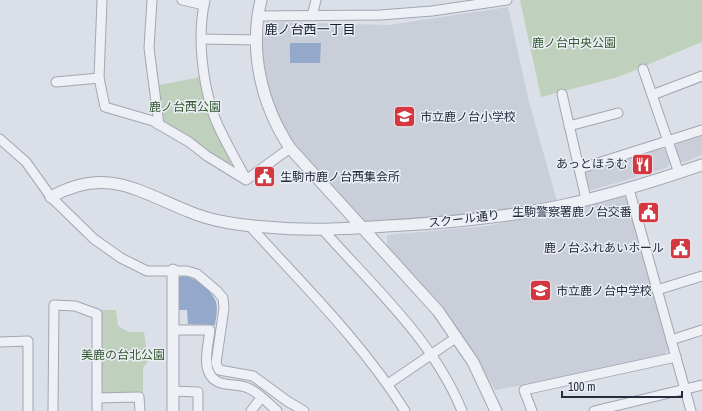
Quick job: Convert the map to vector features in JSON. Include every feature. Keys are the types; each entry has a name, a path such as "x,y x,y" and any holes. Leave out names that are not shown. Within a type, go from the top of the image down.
{"street":[{"path":"92,0 102,1 99,78 105,107 153,120 246,180"},
{"path":"152,0 149,48 160,125"},
{"path":"182,0 204,2 202,39 204,75 213,114 246,180"},
{"path":"261,0 257,16 256,40 264,92 272,116 290,148 438,311 473,362 496,411"},
{"path":"312,16 316,0"},
{"path":"257,16 380,15 432,12 507,0"},
{"path":"202,39 256,40"},
{"path":"643,69 679,173"},
{"path":"652,95 702,76"},
{"path":"56,82 99,78"},
{"path":"562,94 586,199"},
{"path":"569,126 618,113"},
{"path":"579,169 702,130"},
{"path":"0,139 26,162 51,197 94,239 121,258 147,271 187,271 197,274 207,281 223,298 224,308 216,364 220,370 253,376 287,402 304,411"},
{"path":"246,180 290,148"},
{"name":"スクール通り","path":"51,197 65,189 82,184 100,182 120,184 150,193 191,212 221,221 249,225 324,231 446,222 561,206 629,189 702,165"},
{"path":"629,189 691,411"},
{"path":"249,225 366,354 388,384 405,411"},
{"path":"324,231 408,324 447,382 462,411"},
{"path":"173,270 173,411"},
{"path":"657,290 702,276"},
{"path":"53,411 54,305 75,306 97,314 97,411"},
{"path":"173,330 210,330 207,371 212,377 222,383 249,388 277,411"},
{"path":"671,340 702,330"},
{"path":"388,384 457,337"},
{"path":"0,342 28,342 28,411"},
{"path":"532,411 524,390 676,357"},
{"path":"594,411 702,385"},
{"path":"173,391 198,392 198,411"},
{"path":"97,398 139,397 140,411"},
{"path":"251,411 261,398"}],"shaded area":[{"name":"市立鹿ノ台小学校","path":"508,7 529,102 557,201 512,209 365,224 293,145 272,105 263,70 262,44 265,22 389,25"},
{"path":"702,135 702,155 685,162 678,161 674,149 677,143"},
{"path":"661,148 667,151 671,163 666,168 592,190 586,187 584,175 587,170"},
{"name":"市立鹿ノ台中学校","path":"623,195 629,200 670,346 665,354 567,377 495,390 454,323 433,296 387,249 387,235 488,226"}],"green space":[{"name":"鹿ノ台中央公園","path":"520,0 702,0 702,42 618,77 541,97"},
{"name":"鹿ノ台西公園","path":"201,77 209,115 231,162 229,166 164,121 159,85"},
{"name":"美鹿の台北公園","path":"100,310 116,310 118,326 129,332 144,332 148,361 143,368 143,394 104,393 101,388"}],"water":[{"path":"290,43 321,43 320,63 290,63"},
{"path":"182,276 192,278 202,284 214,297 217,308 215,325 188,324 187,310 177,310 178,278"}],"place":[{"name":"市立鹿ノ台小学校","path":"405,117"},
{"name":"あっとほうむ","path":"643,164"},
{"name":"生駒市鹿ノ台西集会所","path":"265,177"},
{"name":"生駒警察署鹿ノ台交番","path":"648,212"},
{"name":"鹿ノ台ふれあいホール","path":"680,248"},
{"name":"市立鹿ノ台中学校","path":"541,291"}],"district":[{"name":"鹿ノ台西一丁目","path":"310,29"}]}
